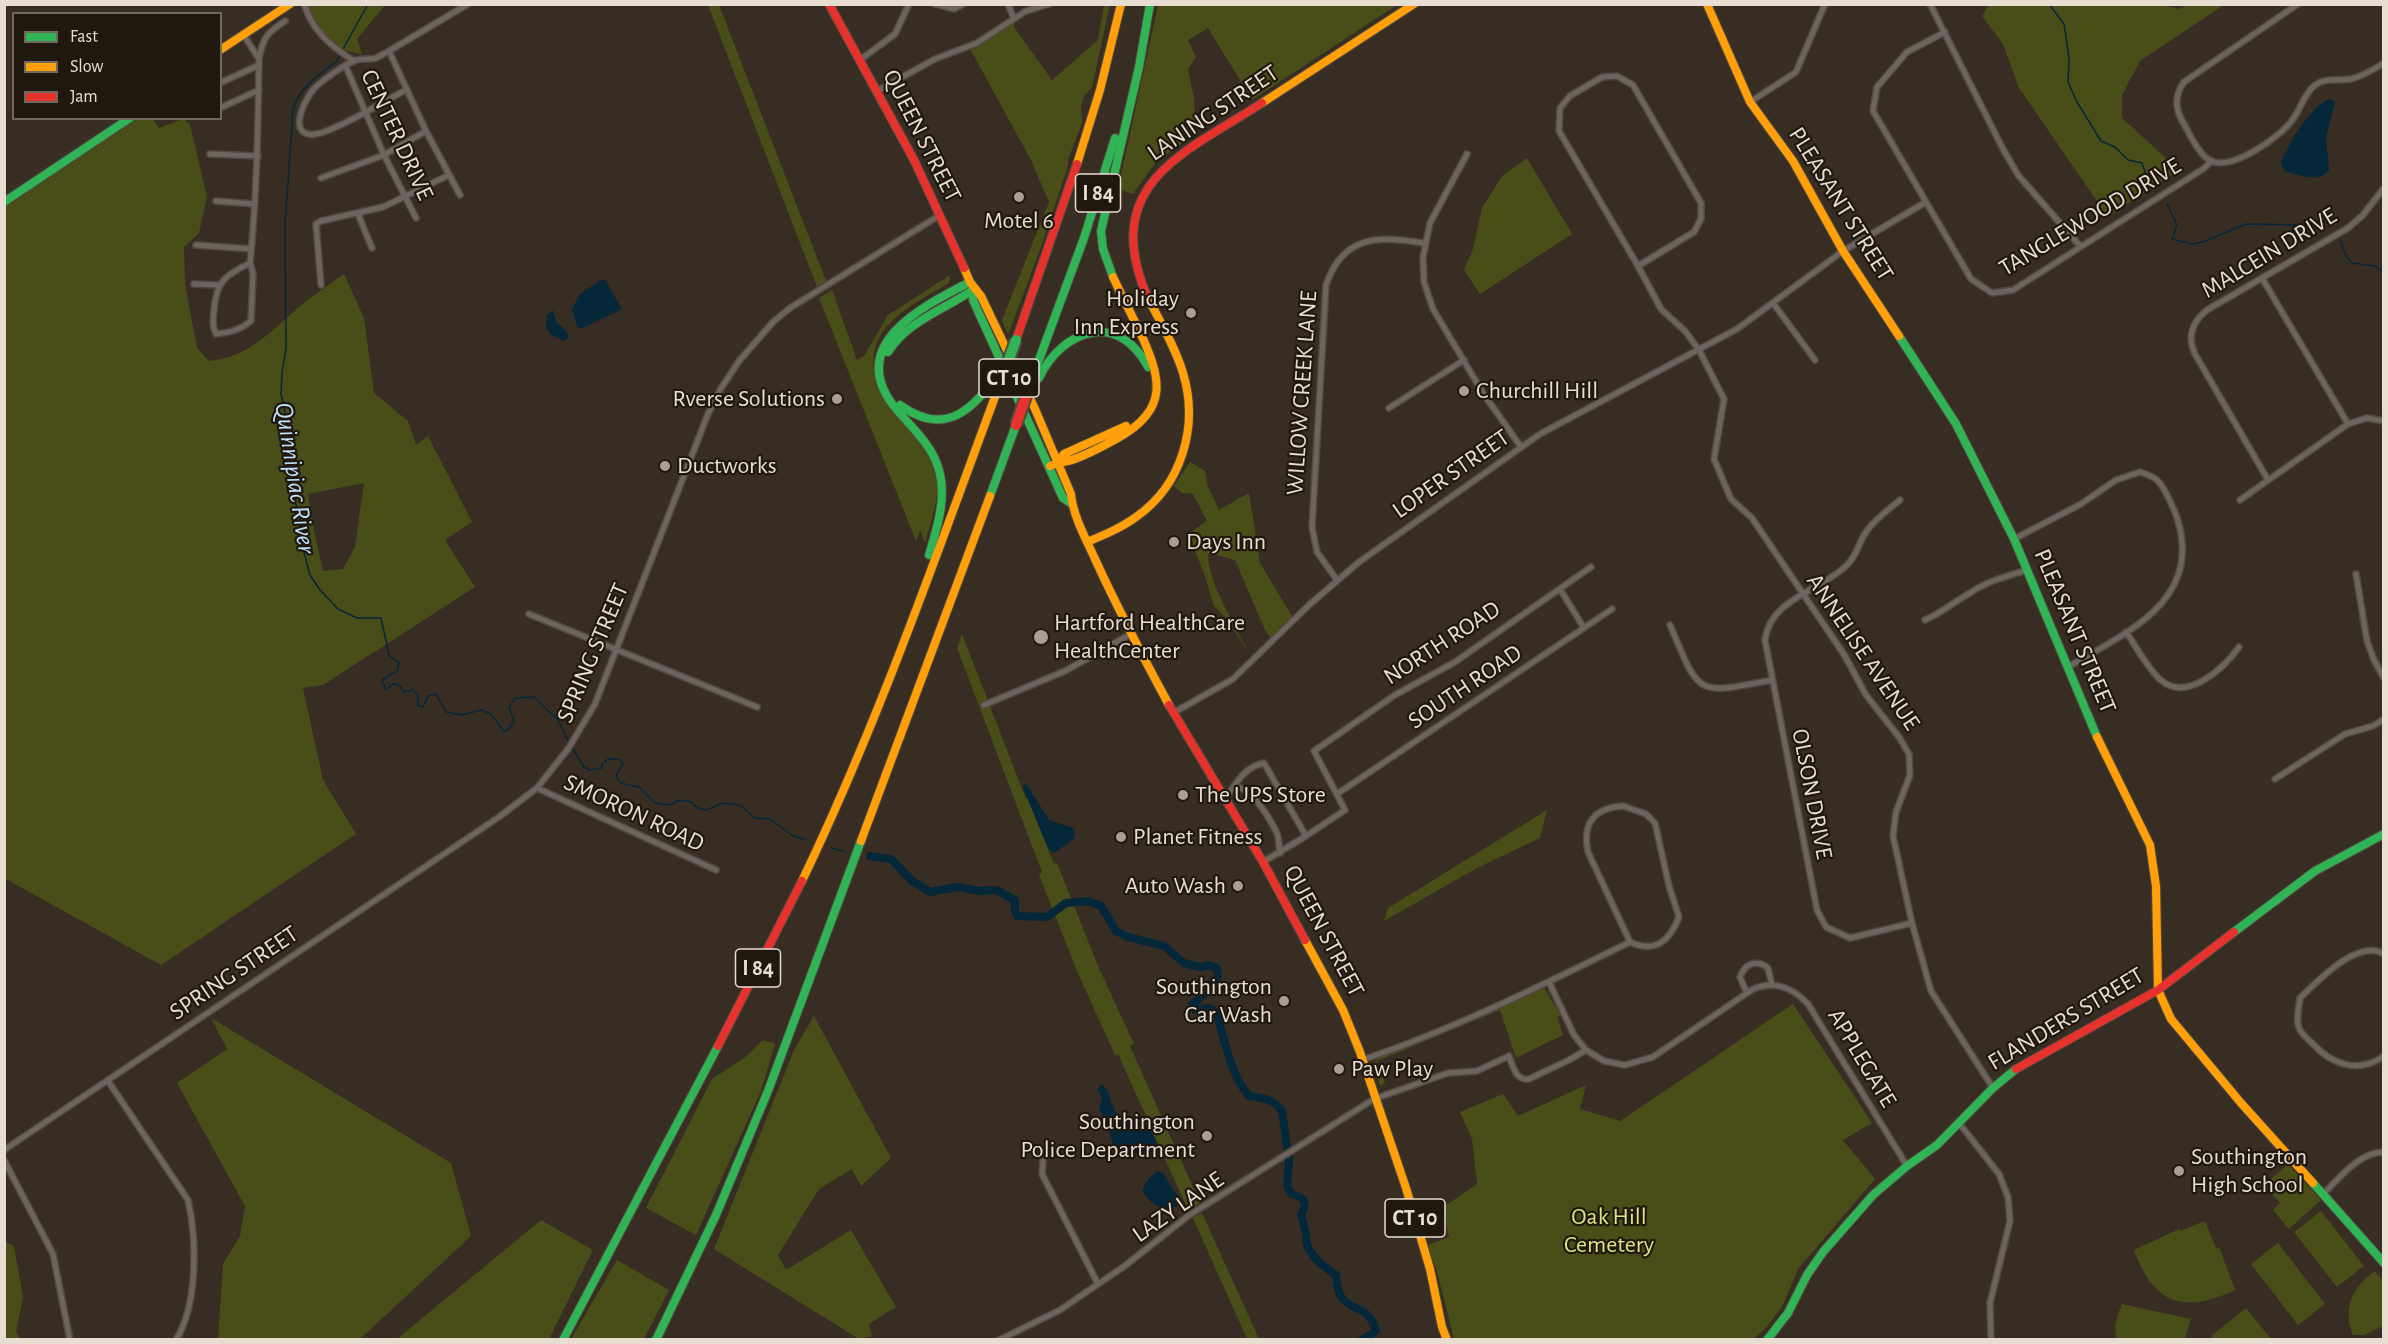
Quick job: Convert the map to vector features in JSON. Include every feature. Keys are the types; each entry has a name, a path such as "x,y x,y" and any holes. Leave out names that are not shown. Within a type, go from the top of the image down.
{"main road":[{"path":"222,49 290,4"},
{"name":"QUEEN STREET","path":"829,4 914,160 972,285 981,296 1054,464 1071,494 1072,504 1087,542 1131,634 1173,713 1263,862 1339,1001 1406,1188 1430,1269 1442,1327 1447,1340"},
{"name":"I 84","path":"997,382 1016,340 1079,164 1098,99 1121,4"},
{"path":"1054,464 1068,461 1134,429 1151,410 1157,393 1154,362 1108,266 1101,231 1139,68 1149,4"},
{"name":"I 84","path":"656,1340 725,1195 768,1091 953,590 1035,380 1098,194 1124,106 1149,4"},
{"name":"LANING STREET","path":"1087,542 1134,519 1159,497 1178,467 1187,436 1189,404 1184,374 1140,280 1133,255 1132,226 1145,190 1165,166 1414,4"},
{"name":"PLEASANT STREET","path":"1707,4 1750,102 1793,161 1842,251 1956,424 2014,539 2096,735 2136,812 2150,845 2156,886 2158,990 2171,1019 2241,1103 2384,1263"},
{"path":"4,202 127,120"},
{"path":"972,285 963,298 901,333 892,344 886,358 886,379 892,395 905,410 917,417 933,420 950,418 965,412 997,382"},
{"path":"936,545 943,494 939,468 927,442 891,404 884,393 879,373 880,356 890,333 902,322 972,285"},
{"path":"1035,380 1060,348 1091,331 1109,332 1131,341 1141,352 1150,371 1149,399 1136,419 1123,428 1064,454 1054,464"},
{"path":"936,545 997,382"},
{"name":"I 84","path":"563,1340 804,878 865,743 904,640 936,545"},
{"name":"FLANDERS STREET","path":"1767,1340 1788,1313 1807,1275 1823,1252 1873,1195 1907,1166 1937,1145 1993,1088 2018,1068 2158,990 2314,871 2384,834"}],"street":[{"path":"304,4 312,24 329,44 354,61"},
{"path":"406,90 317,134 302,132 300,120 302,107 307,95 317,84 354,61 376,58 468,4"},
{"path":"860,60 895,34 909,4"},
{"path":"935,4 954,9 963,4"},
{"path":"1008,4 1014,19"},
{"path":"877,91 935,59 977,43 1026,11 1049,4"},
{"path":"1750,102 1796,72 1826,4"},
{"path":"1930,4 2018,175 2080,246"},
{"path":"2298,4 2184,82 2178,92 2176,101 2179,115 2201,151 2212,161 2231,163 2270,140 2293,120 2307,94 2316,84 2327,80 2360,76 2384,63"},
{"path":"250,263 231,274 219,285 215,296 213,326 216,334 229,333 251,321 253,273 250,263 258,156 259,62 261,45 267,33 285,21"},
{"name":"TANGLEWOOD DRIVE","path":"1945,32 1907,52 1877,87 1873,111 1971,279 1992,293 2013,290 2203,169 2212,161"},
{"path":"243,34 259,62"},
{"path":"388,51 460,195"},
{"path":"222,82 259,62"},
{"name":"CENTER DRIVE","path":"346,67 364,112 416,218"},
{"name":"ANNELISE AVENUE","path":"1638,266 1694,232 1701,219 1701,202 1633,85 1617,76 1602,77 1570,96 1560,108 1559,131 1661,309 1685,331 1699,350 1725,399 1714,459 1731,499 1752,518 1845,656 1866,695 1899,737 1909,754 1911,775 1896,812 1893,837 1911,923 1931,991 1993,1088"},
{"path":"222,107 259,90"},
{"path":"321,178 384,155 426,131"},
{"path":"210,154 258,156"},
{"path":"1467,154 1434,213 1424,243 1423,272 1429,298 1464,360 1521,447"},
{"path":"321,285 316,224 405,197 449,175"},
{"name":"MALCEIN DRIVE","path":"2268,480 2195,354 2191,338 2196,321 2201,315 2356,222 2384,188"},
{"path":"216,201 255,204"},
{"name":"LOPER STREET","path":"1173,713 1235,677 1336,580 1408,525 1540,434 1737,329 1842,251 1926,202"},
{"path":"358,213 372,248"},
{"name":"SPRING STREET","path":"4,1150 500,817 537,788 574,742 596,704 708,414 739,361 765,330 790,308 940,215"},
{"name":"WILLOW CREEK LANE","path":"1336,580 1317,552 1312,527 1325,288 1339,260 1348,251 1362,244 1388,238 1424,243"},
{"path":"196,245 251,249"},
{"path":"2262,278 2348,424"},
{"path":"194,284 219,285"},
{"path":"1773,303 1815,360"},
{"path":"1389,408 1464,360"},
{"path":"2240,500 2348,424 2367,418 2384,421"},
{"path":"2014,539 2081,504 2116,480 2140,472 2157,480 2175,512 2183,537 2183,558 2178,580 2165,602 2126,632 2068,667"},
{"name":"OLSON DRIVE","path":"1900,500 1874,522 1848,564 1779,610 1766,629 1765,640 1816,910 1826,927 1850,938 1911,923"},
{"name":"NORTH ROAD","path":"1337,794 1314,751 1395,695 1455,662 1590,567"},
{"path":"1925,620 1939,614 1971,591 2027,570"},
{"path":"2356,574 2367,641 2384,678"},
{"path":"1560,588 1584,627"},
{"name":"SOUTH ROAD","path":"1337,794 1612,609"},
{"path":"529,614 757,707"},
{"path":"1670,625 1691,674 1699,683 1710,689 1723,689 1772,680"},
{"path":"2126,632 2156,675 2173,687 2185,687 2209,678 2231,659 2239,646"},
{"path":"984,705 1065,671 1131,634"},
{"path":"2275,779 2344,734 2373,726 2384,719"},
{"path":"1225,799 1236,787 1241,776 1262,762 1306,836"},
{"path":"1236,787 1251,793 1276,832 1280,853"},
{"name":"SMORON ROAD","path":"537,788 716,870"},
{"path":"1263,862 1345,810 1337,794"},
{"path":"1623,806 1646,814 1655,823 1669,886 1679,917 1672,934 1661,944 1642,948 1630,942 1588,852 1586,843 1588,825 1604,809 1623,806"},
{"path":"1362,1060 1395,1049 1549,982 1630,942"},
{"path":"2384,954 2380,951 2361,950 2349,957 2300,998 2297,1016 2300,1030 2325,1057 2343,1065 2366,1066 2384,1056"},
{"path":"1549,982 1574,1035 1586,1050 1598,1058 1625,1065 1647,1060 1747,993 1759,987 1772,985 1768,968 1752,963 1743,970 1740,976 1747,993"},
{"name":"APPLEGATE","path":"1772,985 1790,989 1808,1004 1907,1166"},
{"name":"LAZY LANE","path":"999,1340 1060,1310 1126,1265 1188,1216 1374,1099 1448,1073 1477,1071 1509,1056 1516,1073 1524,1080 1586,1050"},
{"path":"108,1081 188,1200 193,1222 192,1297 183,1327 176,1340"},
{"path":"1959,1123 1999,1174 2008,1197 2010,1221 1990,1303 1991,1340"},
{"path":"2323,1194 2360,1159 2373,1152 2384,1152"},
{"path":"4,1161 53,1254 70,1340"},
{"path":"1043,1161 1042,1174 1098,1284"}],"green space":[{"path":"1989,4 2158,4 2179,9 2187,5 2224,5 2140,61 2122,95 2122,118 2179,170 2108,217 2019,88 2003,44 1982,16"},
{"path":"307,5 385,5 357,39 362,54 343,49 328,38 321,31"},
{"path":"708,5 719,5 826,281 817,287"},
{"path":"1104,5 1110,5 1092,87 1085,95 1081,106 1082,123 1041,247 1008,335 1002,320 1049,202 1031,160 969,47 977,46 1014,23 1014,27 1052,80 1098,40"},
{"path":"1158,5 1397,5 1252,100 1208,28 1188,40 1196,57 1188,69 1194,99 1196,133 1156,162 1133,194 1118,189"},
{"path":"135,120 154,120 159,128 184,120 190,124 207,197 199,233 184,247 185,284 197,348 209,361 223,359 247,349 310,298 344,274 364,318 374,393 408,421 416,445 428,436 472,522 445,540 475,587 323,685 303,688 323,780 356,834 161,965 4,878 5,207","holes":["364,483 355,547 343,569 323,571 308,494"]},
{"path":"1527,158 1572,234 1480,294 1464,270 1473,249 1482,208 1502,176"},
{"path":"950,275 949,283 906,309 883,332 876,345 874,361 877,379 882,390 923,444 935,467 937,496 925,543 920,530 916,541 819,298 832,290 857,360 864,356 888,315"},
{"path":"1190,462 1205,471 1207,484 1219,510 1249,493 1260,563 1292,616 1271,638 1265,630 1235,560 1209,553 1209,562 1217,589 1251,657 1228,620 1214,606 1204,573 1188,534 1207,521 1193,494 1182,493 1174,486"},
{"path":"962,634 1026,799 1028,799 1054,864 1057,863 1098,966 1134,1044 1130,1046 1200,1203 1188,1210 1118,1054 1115,1055 1077,971 1039,875 1042,872 957,648"},
{"path":"1547,810 1540,838 1477,868 1384,921 1388,908"},
{"path":"1544,988 1561,1015 1557,1017 1563,1035 1516,1058 1500,1010 1377,1061 1385,1083 1380,1086 1374,1062 1379,1058"},
{"name":"Oak Hill Cemetery","path":"1793,1004 1872,1123 1843,1140 1875,1179 1798,1269 1782,1307 1764,1330 1753,1339 1454,1339 1436,1268 1426,1246 1449,1237 1442,1208 1477,1184 1472,1139 1460,1112 1503,1094 1518,1116 1586,1085 1580,1109 1620,1121"},
{"path":"814,1016 891,1158 861,1186 852,1169 819,1189 778,1255 786,1270 851,1230 896,1307 869,1324 872,1336 859,1339 714,1249 794,1050"},
{"path":"211,1018 451,1163 471,1236 360,1339 218,1339 223,1264 240,1236 245,1206 177,1083 227,1049"},
{"path":"763,1040 775,1044 761,1091 696,1235 646,1208 712,1079 746,1057"},
{"path":"2288,1164 2321,1200 2289,1229 2273,1210 2280,1203 2264,1185"},
{"path":"2321,1211 2364,1266 2337,1287 2294,1232"},
{"path":"1202,1213 1259,1339 1247,1339 1193,1218"},
{"path":"541,1220 593,1250 549,1339 397,1339"},
{"path":"2202,1222 2206,1223 2216,1248 2219,1247 2235,1290 2201,1302 2173,1300 2151,1283 2134,1250 2179,1229 2180,1231"},
{"path":"4,1241 14,1246 23,1297 16,1331 20,1339 5,1339"},
{"path":"2278,1243 2325,1304 2298,1325 2251,1264"},
{"path":"617,1260 669,1290 644,1339 571,1339"},
{"path":"2375,1271 2383,1281 2383,1326 2364,1335 2353,1335 2349,1307 2355,1291"},
{"path":"2122,1304 2191,1319 2185,1339 2117,1339 2117,1317"},
{"path":"2246,1308 2271,1339 2214,1339 2211,1336"}],"water":[{"path":"2329,99 2335,102 2326,137 2329,170 2320,177 2314,178 2284,171 2281,162 2295,135 2314,110"},
{"path":"601,280 605,280 622,309 581,329 577,326 572,309 580,294"},
{"path":"553,310 556,321 567,332 568,337 564,341 551,335 546,327 547,315"},
{"path":"1024,784 1027,785 1049,820 1073,828 1074,839 1054,853 1049,850 1023,788"},
{"path":"1101,1084 1108,1092 1115,1112 1119,1116 1124,1119 1132,1117 1151,1132 1156,1142 1154,1152 1131,1155 1115,1150 1099,1110 1102,1097 1097,1090"},
{"path":"1158,1171 1163,1173 1180,1200 1176,1207 1165,1208 1156,1205 1142,1190 1149,1178"}],"waterway":[{"name":"Quinnipiac River","path":"342,51 368,4"},
{"path":"2049,4 2064,24 2069,58 2068,82 2077,102 2101,141 2115,147 2128,160 2142,163 2146,175 2157,183"},
{"name":"Quinnipiac River","path":"340,55 337,61 317,76 300,94 293,109 285,224 286,348 281,394 294,456 291,483 293,496 300,516 301,541 310,575 320,590 338,609 357,618 381,618 389,655 399,663 397,671 382,680 386,690 393,684 399,685 404,692 413,690 418,695 418,705 423,707 428,696 436,694 446,712 462,715 481,710 491,714 504,731 509,729 514,721 509,708 515,698 534,697 558,720 569,742"},
{"path":"2167,204 2177,225 2172,239 2192,244 2203,242 2246,224 2307,225 2329,222 2331,224"},
{"path":"2340,240 2346,256 2352,263 2375,266 2384,273"},
{"name":"Quinnipiac River","path":"571,746 584,767 590,770 602,768 602,764 608,759 619,759 623,763 616,776 620,783 639,787 655,803 671,805 679,800 692,802 697,808 707,810 722,803 740,805 755,818 770,819 793,836 806,840"},
{"name":"Quinnipiac River","path":"831,848 844,851"},
{"name":"Quinnipiac River","path":"870,856 891,859 911,880 930,892 958,887 980,891 996,890 1015,900 1017,916 1047,917 1066,903 1088,901 1101,906 1116,931 1128,937 1164,946 1184,963 1217,968 1218,976 1203,995 1192,1004 1195,1010 1209,1008 1216,1012 1237,1078 1249,1096 1272,1102 1282,1111 1289,1161 1287,1185 1291,1194 1304,1201 1301,1215 1307,1244 1315,1258 1336,1275 1338,1289 1347,1303 1365,1313 1371,1320 1376,1330 1361,1340"}],"traffic: fast":[{"path":"1113,277 1103,249 1101,231 1139,67 1150,4"},
{"path":"4,202 127,120"},
{"path":"1033,376 1084,238 1115,138"},
{"path":"929,555 938,524 941,502 939,470 927,445 897,410 883,387 879,367 883,348 895,331 930,304 970,282"},
{"path":"974,289 973,300 1063,498 1072,504"},
{"path":"888,352 896,341 916,324 974,289"},
{"path":"1039,378 1049,361 1062,347 1076,338 1092,333 1107,333 1122,338 1136,349 1148,367"},
{"path":"1899,336 1956,424 2014,539 2097,737"},
{"path":"999,386 1016,340"},
{"path":"900,405 928,419 953,417 975,402 995,378"},
{"path":"990,496 1016,425"},
{"path":"2234,932 2315,871 2384,834"},
{"path":"656,1340 716,1215 768,1091 861,841"},
{"path":"563,1340 718,1046"},
{"path":"1767,1340 1788,1313 1807,1275 1823,1252 1873,1195 1907,1166 1937,1145 1993,1088 2016,1069"},
{"path":"2313,1183 2384,1263"}],"traffic: slow":[{"path":"222,49 290,4"},
{"path":"1077,164 1100,90 1121,4"},
{"path":"1262,103 1414,4"},
{"path":"1707,4 1750,102 1793,161 1843,251 1899,336"},
{"path":"964,268 970,282 981,296 1035,409 1071,494 1080,527 1169,705"},
{"path":"1050,466 1080,457 1118,438 1135,427 1146,416 1153,404 1156,391 1153,364 1113,277"},
{"path":"1087,542 1124,525 1152,504 1165,488 1183,453 1189,413 1183,373 1171,343 1146,294"},
{"path":"802,881 857,760 882,698 999,386"},
{"path":"1058,462 1064,454 1126,426"},
{"path":"861,841 990,496"},
{"path":"2097,737 2150,845 2156,886 2158,990 2171,1019 2241,1103 2313,1183"},
{"path":"1305,940 1343,1010 1360,1052 1406,1188 1430,1269 1442,1327 1447,1340"}],"traffic: jam":[{"path":"829,4 914,160 964,268"},
{"path":"1146,294 1135,256 1134,224 1142,198 1158,176 1179,157 1262,103"},
{"path":"1016,340 1077,164"},
{"path":"1016,425 1033,376"},
{"path":"1169,705 1263,862 1305,940"},
{"path":"718,1046 802,881"},
{"path":"2016,1069 2158,990 2234,932"}],"place":[{"name":"Motel 6","path":"1019,197"},
{"name":"Holiday Inn Express","path":"1191,313"},
{"name":"Churchill Hill","path":"1464,391"},
{"name":"Rverse Solutions","path":"837,399"},
{"name":"Ductworks","path":"665,466"},
{"name":"Days Inn","path":"1174,542"},
{"name":"Hartford HealthCare HealthCenter","path":"1041,637"},
{"name":"The UPS Store","path":"1183,795"},
{"name":"Planet Fitness","path":"1121,837"},
{"name":"Auto Wash","path":"1238,886"},
{"name":"Southington Car Wash","path":"1284,1001"},
{"name":"Paw Play","path":"1339,1069"},
{"name":"Southington Police Department","path":"1207,1136"},
{"name":"Southington High School","path":"2179,1171"}]}
